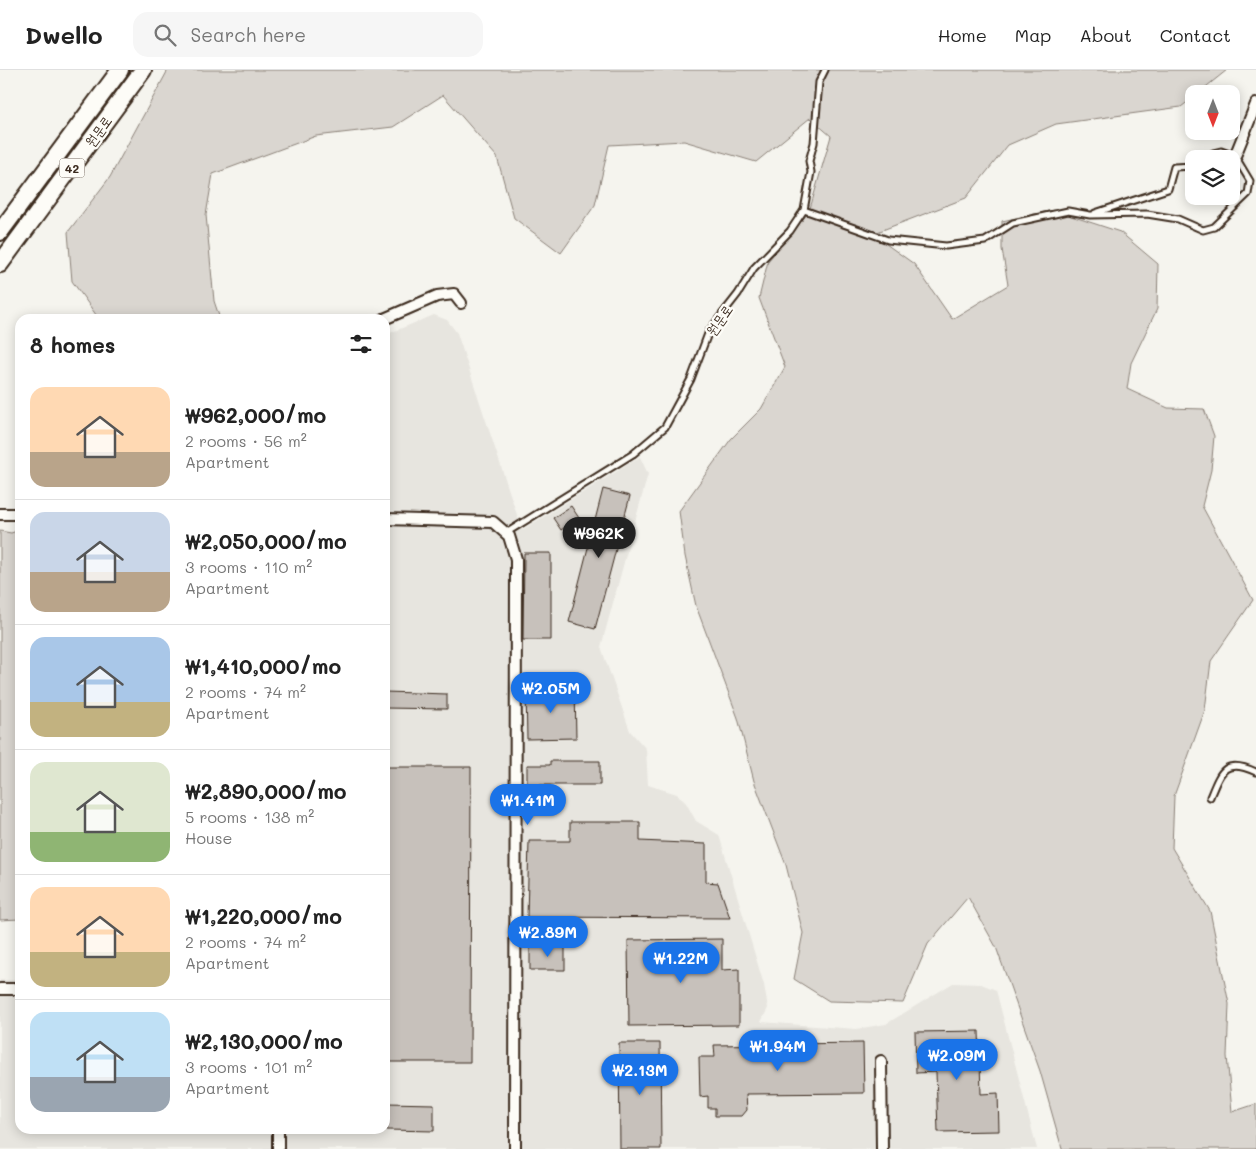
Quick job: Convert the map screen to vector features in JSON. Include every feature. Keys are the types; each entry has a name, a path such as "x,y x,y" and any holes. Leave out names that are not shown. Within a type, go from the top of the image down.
{"highway":[{"name":"원문로","path":"0,232 120,70"},
{"name":"원문로","path":"0,264 143,70"}],"street":[{"path":"1237,150 1256,104"},
{"path":"390,316 437,296 454,294 461,303"},
{"path":"0,514 15,514"},
{"path":"390,520 493,522 509,536 516,559 515,1149"},
{"path":"0,989 15,989"},
{"path":"880,1061 882,1149"},
{"path":"278,1134 278,1149"}],"lane":[{"name":"원문로","path":"506,533 633,454 665,428 691,379 709,331 738,294 754,268 790,231 804,210 811,172 809,161 814,143 820,82 825,70"},
{"path":"1240,164 1250,181 1248,194 1240,202"},
{"path":"1090,215 1168,189 1174,167 1185,166"},
{"path":"804,210 888,240 946,246 985,241 1013,223 1068,211 1090,215 1147,214 1178,219 1203,230 1214,227 1237,205"},
{"path":"1210,797 1218,777 1231,765 1244,767 1256,772"}],"shaded area":[{"path":"168,70 1227,70 1208,85 1185,85 1185,104 1181,107 1056,124 1008,145 966,198 872,234 914,264 952,319 1008,285 1002,249 1002,221 1053,210 1120,232 1158,264 1157,309 1131,363 1127,389 1168,408 1204,409 1214,436 1211,470 1202,506 1253,600 1211,661 1205,710 1174,796 1172,848 1210,911 1229,1004 1227,1056 1232,1112 1256,1104 1256,1149 1062,1149 1040,1071 996,947 968,897 928,944 903,1003 829,1001 794,979 803,933 786,865 754,781 738,718 696,606 685,556 679,511 731,439 761,409 785,367 759,298 768,261 809,212 831,136 810,118 756,162 684,141 609,145 595,205 561,253 514,218 497,157 443,95 393,127 316,136 213,174 206,215 214,301 218,314 95,314 72,281 68,232 110,177"},
{"path":"434,315 447,320 457,333 522,530 640,457 648,474 601,647 630,731 646,749 648,785 677,794 686,803 696,821 719,835 764,985 768,1008 761,1022 856,1029 886,1024 953,983 981,984 996,990 1037,1149 0,1149 0,980 15,980 15,1134 390,1134 390,333"},
{"path":"0,531 11,533 15,532 15,919 0,920"}],"building":[{"path":"603,489 630,496 595,629 569,622"},
{"path":"571,506 579,518 561,530 553,518"},
{"path":"524,553 551,553 551,640 523,640"},
{"path":"575,688 576,738 527,739 526,689"},
{"path":"390,692 447,694 447,709 390,708"},
{"path":"550,761 600,761 600,785 527,785 527,765 550,765"},
{"path":"390,767 471,767 470,1062 390,1062"},
{"path":"570,822 640,822 640,841 706,844 706,882 718,883 730,918 527,917 529,841 570,841"},
{"path":"722,939 722,970 739,969 739,1025 629,1026 628,940"},
{"path":"530,947 565,947 565,970 530,970"},
{"path":"979,1031 981,1094 998,1093 999,1131 938,1132 936,1072 916,1073 915,1032"},
{"path":"619,1043 660,1043 661,1149 620,1149"},
{"path":"863,1043 864,1093 746,1094 747,1110 742,1116 715,1116 715,1108 708,1108 708,1096 700,1097 699,1057 715,1057 714,1045"},
{"path":"390,1103 434,1104 434,1131 390,1130"}]}
